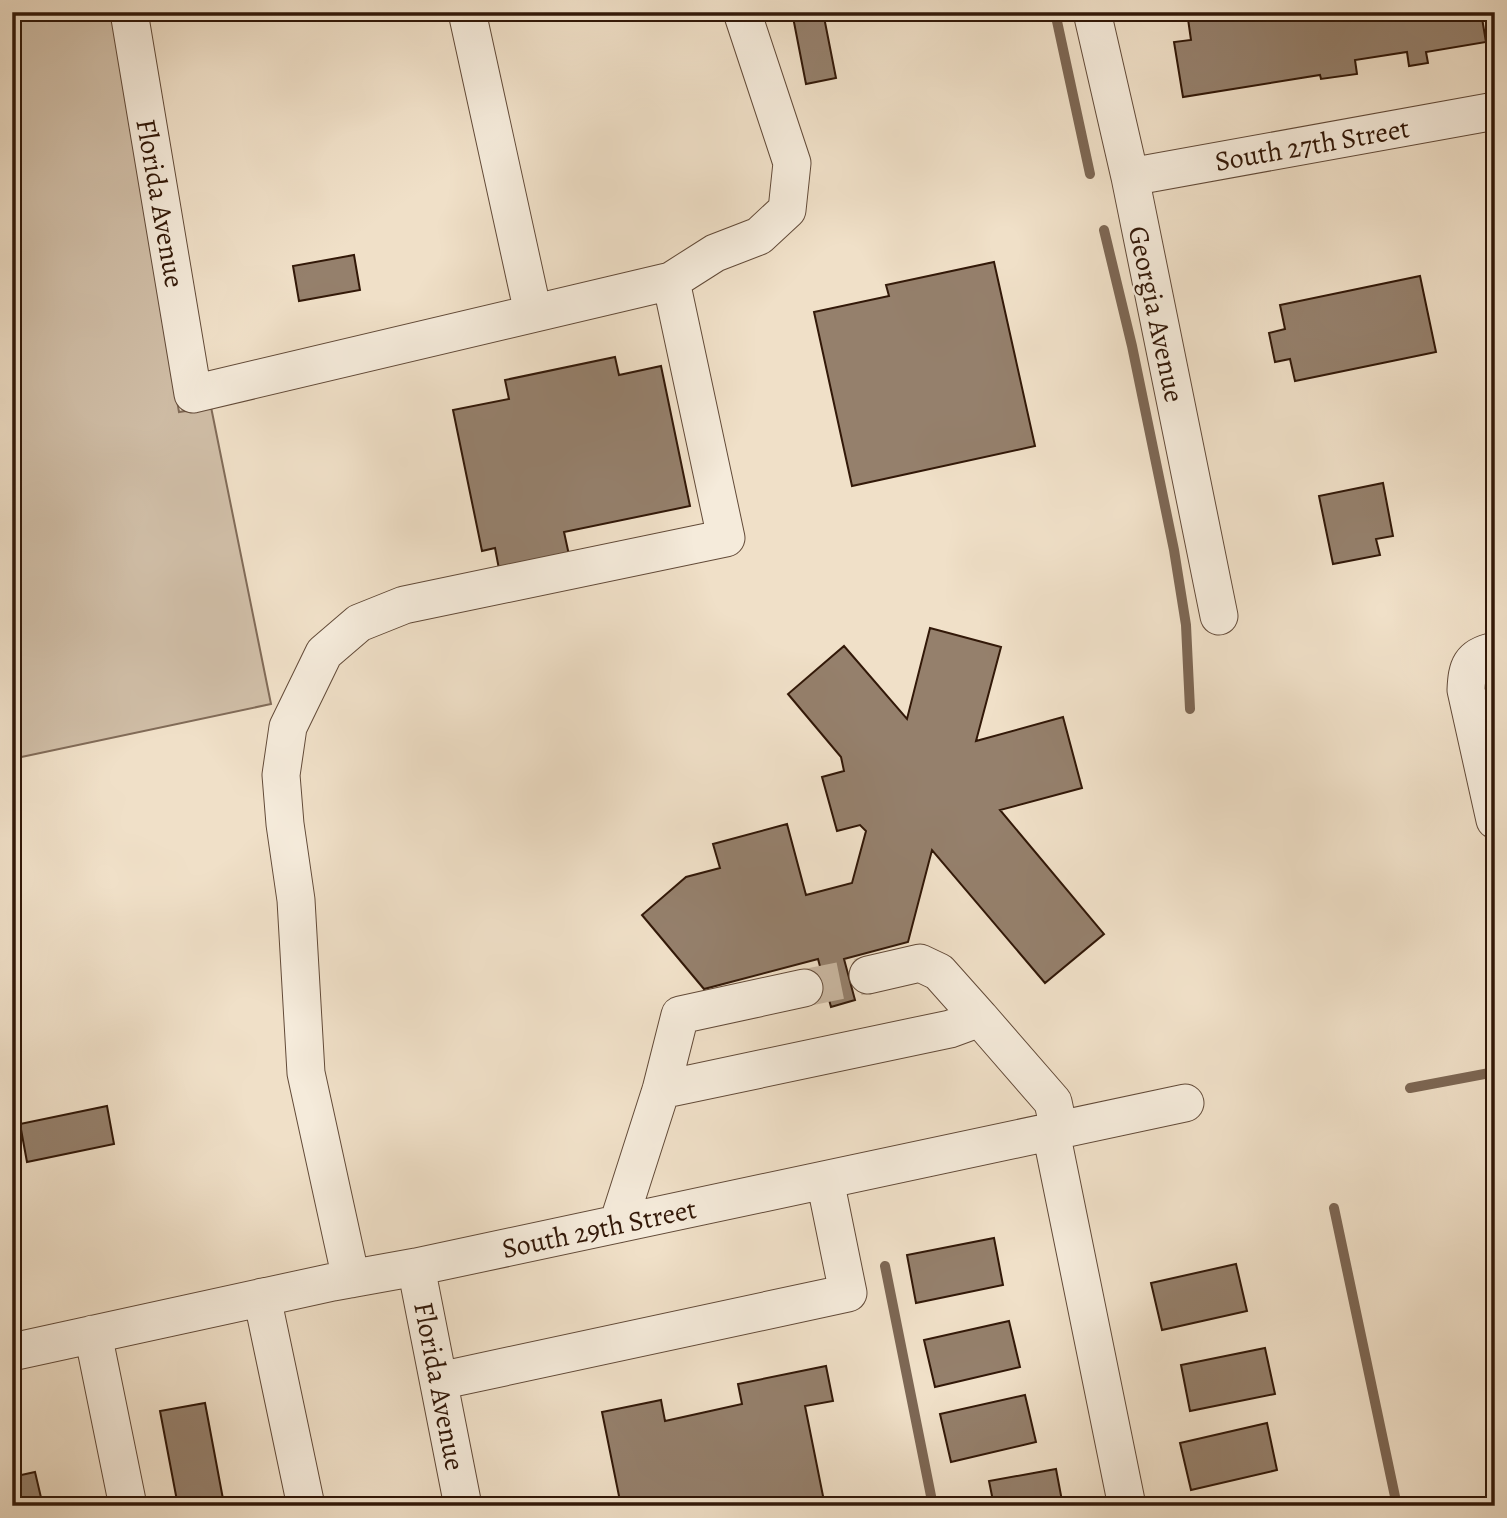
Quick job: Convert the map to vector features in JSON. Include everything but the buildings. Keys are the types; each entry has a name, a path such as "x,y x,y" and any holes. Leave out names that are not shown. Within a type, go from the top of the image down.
{"street":[{"name":"Florida Avenue","path":"129,12 193,394 533,313"},
{"path":"467,12 533,313 671,281 715,253 759,236 787,210 792,163 742,12"},
{"name":"Georgia Avenue","path":"1092,12 1130,177 1219,616"},
{"name":"South 27th Street","path":"1130,177 1495,111"},
{"path":"351,1279 306,1073 296,900 281,775 288,727 324,653 359,623 404,605 726,538 671,281"},
{"path":"1495,651 1479,654 1467,670 1466,690 1495,820"},
{"path":"868,975 920,963 939,972 1053,1102 1055,1131 1127,1506"},
{"path":"618,1224 661,1090 680,1015 804,988"},
{"path":"661,1090 950,1029 980,1017"},
{"name":"South 29th Street","path":"12,1352 1185,1103"},
{"path":"439,1381 848,1293 825,1180"},
{"name":"Florida Avenue","path":"416,1267 463,1506"},
{"path":"262,1297 306,1506"},
{"path":"93,1334 128,1506"}],"shaded area":[{"path":"12,12 111,12 179,412 211,407 271,704 12,759"}],"waterway":[{"path":"1055,12 1090,174"},
{"path":"1104,230 1132,346 1174,550 1186,625 1190,709"},
{"path":"1410,1088 1495,1072"},
{"path":"1334,1208 1397,1506"},
{"path":"885,1266 933,1506"}],"tunnel":[{"path":"804,988 868,975"}]}
